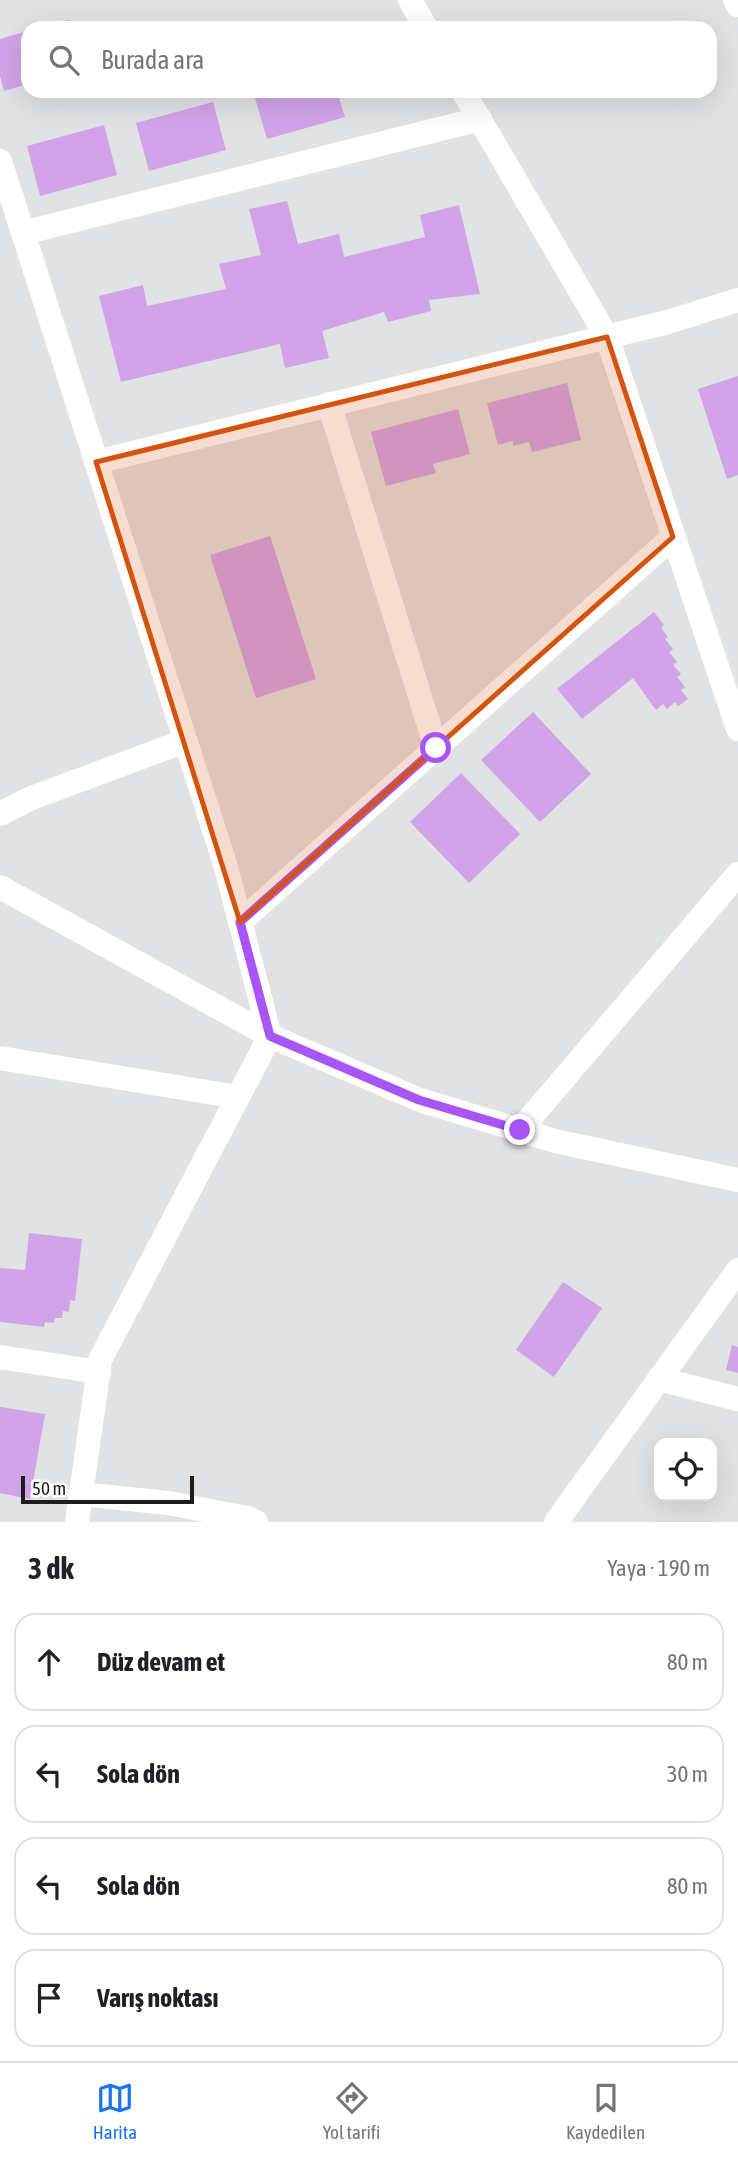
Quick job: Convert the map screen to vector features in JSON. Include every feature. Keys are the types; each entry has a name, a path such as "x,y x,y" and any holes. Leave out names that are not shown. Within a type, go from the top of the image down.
{"street":[{"path":"410,0 422,21"},
{"path":"734,0 738,5"},
{"path":"467,98 607,337 738,729"},
{"path":"23,233 480,119"},
{"path":"0,161 225,864 270,1036 100,1360 77,1522"},
{"path":"96,462 668,322 738,300"},
{"path":"329,404 436,748"},
{"path":"240,922 673,537"},
{"path":"0,814 29,799 185,741"},
{"path":"520,1130 738,874"},
{"path":"0,887 270,1036 419,1100 555,1141 738,1180"},
{"path":"0,1058 238,1097"},
{"path":"556,1522 738,1270"},
{"path":"0,1357 99,1372"},
{"path":"659,1379 738,1399"},
{"path":"80,1494 169,1503 256,1522"}],"highlighted area":[{"path":"607,337 673,537 240,922 96,462"}],"building":[{"path":"21,33 21,86 4,91 0,76 0,39"},
{"path":"255,98 339,98 345,117 267,139"},
{"path":"213,102 226,150 149,171 136,123"},
{"path":"104,125 117,175 40,196 27,146"},
{"path":"287,201 298,244 339,234 344,257 425,237 420,215 459,205 480,294 429,300 431,311 388,322 384,312 322,331 329,358 285,368 280,344 121,382 99,296 143,285 147,306 226,289 219,264 261,255 249,209"},
{"path":"738,376 738,475 727,479 698,389"},
{"path":"567,383 581,440 532,452 529,442 513,446 513,441 498,445 487,403"},
{"path":"458,409 470,454 433,464 436,473 386,486 371,432"},
{"path":"270,536 316,679 256,698 210,555"},
{"path":"654,612 664,625 661,628 668,637 665,639 673,649 669,652 677,662 673,665 681,674 677,677 685,687 681,690 688,699 678,706 675,702 667,709 663,704 656,710 633,678 582,719 557,689"},
{"path":"533,712 591,774 540,822 481,760"},
{"path":"461,773 520,834 469,883 410,822"},
{"path":"29,1233 82,1239 75,1301 70,1300 69,1312 63,1311 62,1318 55,1318 54,1323 45,1322 44,1327 0,1322 0,1268 25,1270"},
{"path":"563,1282 602,1308 554,1377 516,1350"},
{"path":"732,1345 738,1347 738,1373 726,1370"},
{"path":"0,1407 45,1414 30,1499 0,1493"}],"route":[{"path":"436,748 240,922 270,1036 419,1100 520,1130"}]}
